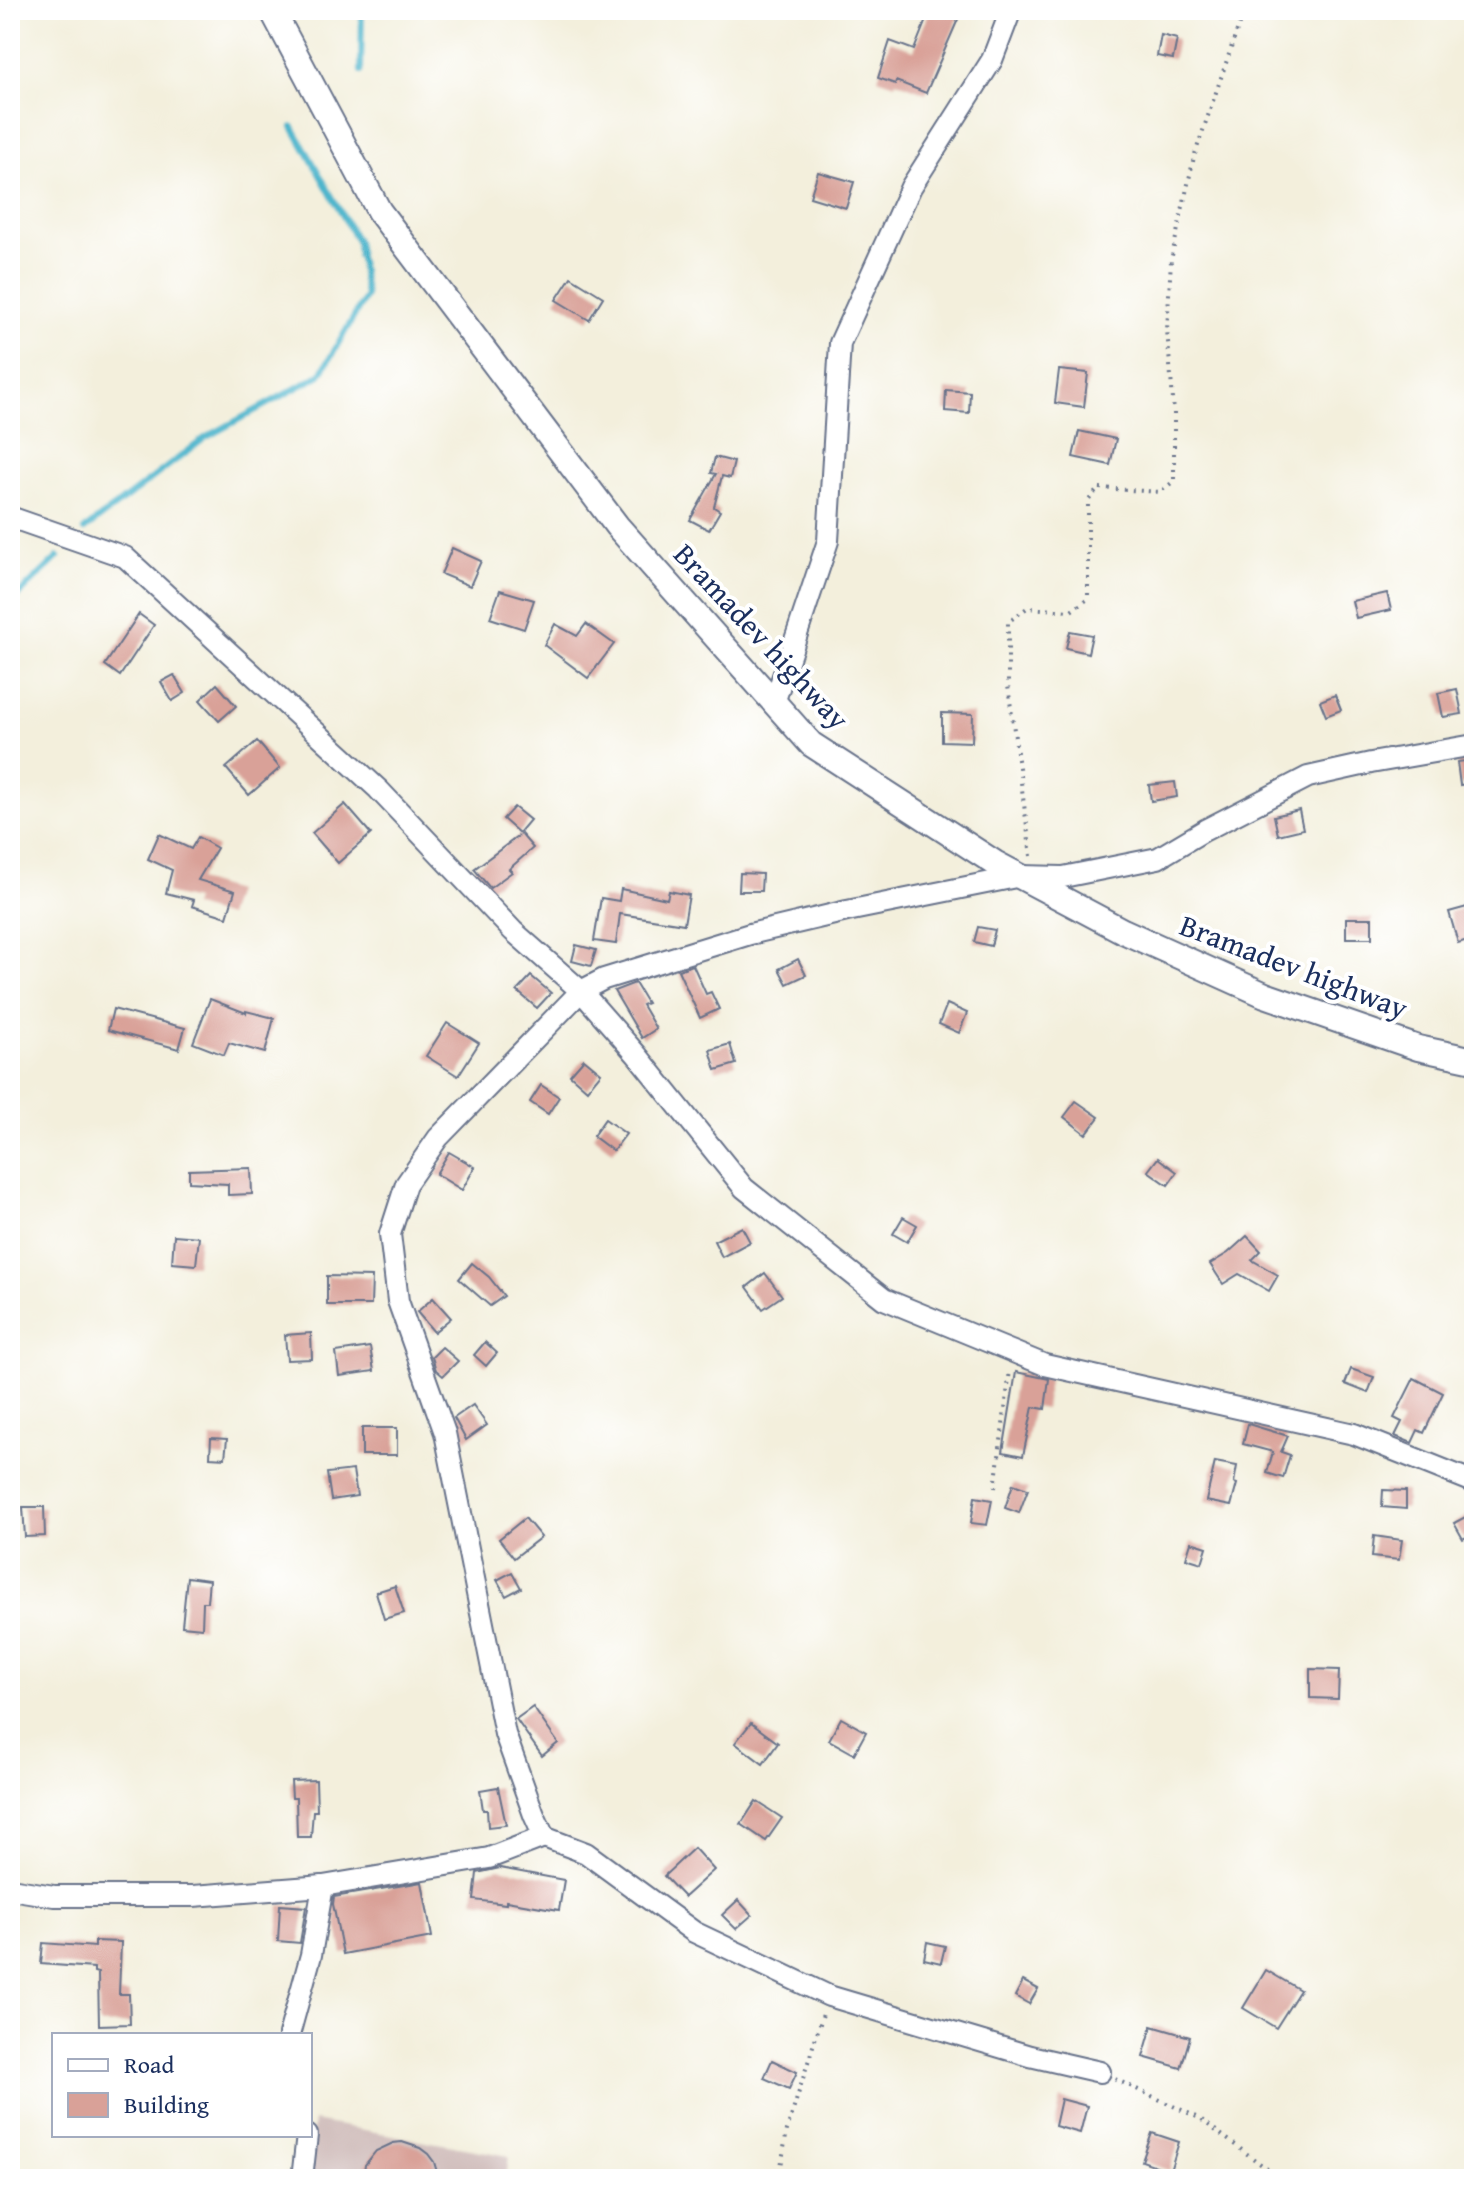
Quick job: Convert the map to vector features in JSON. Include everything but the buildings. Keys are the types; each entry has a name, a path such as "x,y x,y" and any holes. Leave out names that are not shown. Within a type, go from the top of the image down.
{"street":[{"name":"Bramadev highway","path":"272,10 379,211 617,526 811,744 995,863 1028,875 1123,931 1265,995 1418,1048 1474,1060"},
{"path":"774,703 828,541 840,343 911,187 992,60 1011,10"},
{"path":"10,517 125,557 378,789 513,931 581,991 744,1188 884,1299 1045,1365 1354,1434 1474,1482"},
{"path":"544,1837 505,1734 445,1433 398,1301 390,1234 406,1184 438,1138 581,991 604,979 750,934 1028,875 1063,877 1158,858 1308,777 1474,745"},
{"path":"10,1889 54,1896 193,1896 323,1886 489,1858 544,1837 586,1853 694,1932 829,1996 1030,2056 1100,2072"},
{"path":"290,2033 311,1955 323,1886"},
{"path":"302,2179 307,2137"}],"path":[{"path":"1028,875 1008,686 1008,622 1027,608 1071,611 1088,599 1088,501 1099,488 1160,492 1174,481 1174,412 1167,330 1171,260 1194,157 1244,10"},
{"path":"995,1488 1013,1351"},
{"path":"779,2179 787,2130 829,1996"},
{"path":"1100,2072 1199,2118 1270,2171 1272,2179"}],"shaded area":[{"path":"314,2121 509,2156 506,2179 307,2179"}],"waterway":[{"path":"361,71 362,10"},
{"path":"84,530 205,438 320,375 366,296 357,241 293,127"},
{"path":"10,603 58,557"}]}
